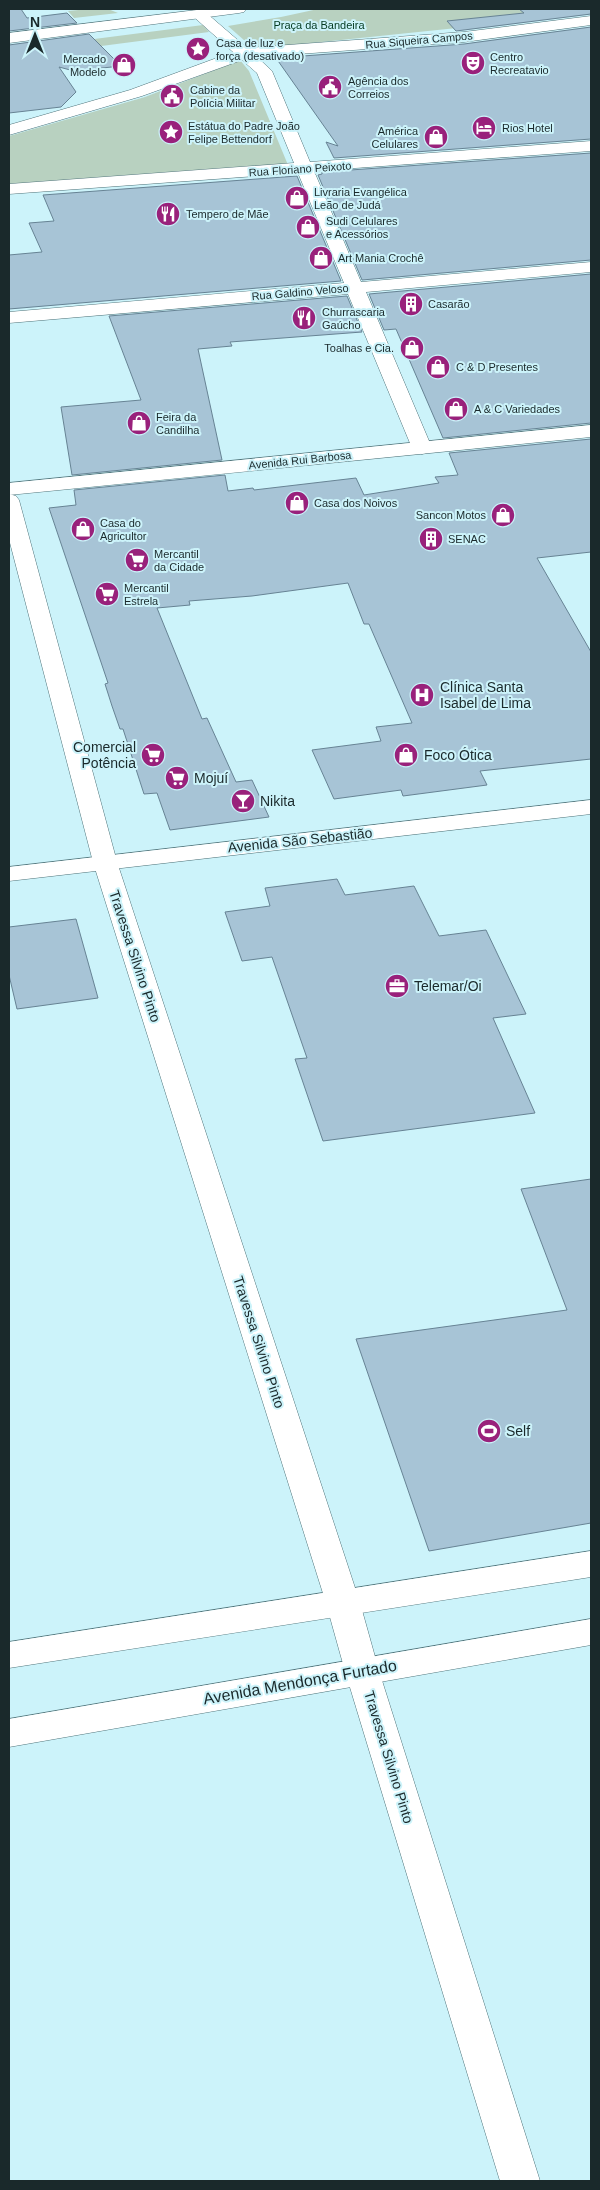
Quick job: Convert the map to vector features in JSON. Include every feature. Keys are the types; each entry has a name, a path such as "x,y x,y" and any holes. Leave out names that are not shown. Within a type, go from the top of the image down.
{"street":[{"path":"9,38 239,9"},
{"path":"199,14 264,71 422,448"},
{"name":"Rua Siqueira Campos","path":"9,130 136,93 245,53 464,37 591,20"},
{"name":"Rua Floriano Peixoto","path":"9,189 591,146"},
{"name":"Rua Galdino Veloso","path":"9,318 591,267"},
{"name":"Avenida Rui Barbosa","path":"9,489 591,431"},
{"name":"Travessa Silvino Pinto","path":"9,500 105,862 344,1603 362,1670 520,2181"},
{"name":"Avenida São Sebastião","path":"9,874 591,807"},
{"path":"9,1655 591,1564"},
{"name":"Avenida Mendonça Furtado","path":"9,1733 362,1670 591,1632"}],"green space":[{"path":"108,9 118,13 74,18 68,11"},
{"name":"Praça da Bandeira","path":"318,9 591,9 591,14 254,49 228,26"},
{"path":"203,25 209,32 9,58 9,50"},
{"path":"240,60 249,71 288,165 9,186 9,136 145,97"}],"building":[{"path":"9,9 21,9 27,18 67,13 77,23 9,31"},
{"path":"519,9 591,9 591,14 456,31 447,21 524,13"},
{"path":"591,27 591,139 334,158 326,142 338,146 276,58 464,44"},
{"path":"89,34 121,66 74,71 59,67 76,92 61,107 9,113 9,45"},
{"path":"591,153 591,260 362,280 318,175 322,174 322,172"},
{"path":"297,176 341,281 9,309 9,255 42,252 29,223 54,221 43,195"},
{"path":"591,274 591,423 443,438 396,329 384,330 369,294"},
{"path":"347,296 362,332 230,342 232,346 198,349 222,460 72,475 61,407 141,400 109,316"},
{"path":"591,439 591,552 537,558 591,652 591,759 480,771 487,785 403,796 401,790 334,799 312,750 381,741 376,727 412,723 369,624 364,624 348,583 252,596 189,601 190,605 157,608 202,719 207,718 236,782 252,780 269,817 170,830 157,793 144,794 123,729 120,729 112,706 105,684 108,683 49,508 76,505 74,490 225,475 228,491 253,488 254,490 356,478 364,495 439,483 435,477 458,475 449,453"},
{"path":"337,879 345,895 414,886 439,936 486,930 526,1014 493,1018 535,1113 323,1141 295,1059 307,1058 272,957 242,961 225,912 270,906 265,888"},
{"path":"76,919 98,998 17,1009 9,975 9,927"},
{"name":"Self","path":"591,1179 591,1523 429,1551 356,1339 567,1310 521,1189"}],"place":[{"name":"Casa de luz e força (desativado)","path":"198,49"},
{"name":"Centro Recreatavio","path":"473,63"},
{"name":"Mercado Modelo","path":"124,65"},
{"name":"Agência dos Correios","path":"330,87"},
{"name":"Cabine da Polícia Militar","path":"172,96"},
{"name":"Rios Hotel","path":"484,128"},
{"name":"Estátua do Padre João Felipe Bettendorf","path":"171,132"},
{"name":"América Celulares","path":"436,137"},
{"name":"Livraria Evangélica Leão de Judá","path":"297,198"},
{"name":"Tempero de Mãe","path":"168,214"},
{"name":"Sudi Celulares e Acessórios","path":"308,227"},
{"name":"Art Mania Crochê","path":"321,258"},
{"name":"Casarão","path":"411,304"},
{"name":"Churrascaria Gaúcho","path":"304,318"},
{"name":"Toalhas e Cia.","path":"412,348"},
{"name":"C & D Presentes","path":"438,367"},
{"name":"A & C Variedades","path":"456,409"},
{"name":"Feira da Candilha","path":"139,423"},
{"name":"Casa dos Noivos","path":"297,503"},
{"name":"Sancon Motos","path":"503,515"},
{"name":"Casa do Agricultor","path":"83,529"},
{"name":"SENAC","path":"431,539"},
{"name":"Mercantil da Cidade","path":"137,560"},
{"name":"Mercantil Estrela","path":"107,594"},
{"name":"Clínica Santa Isabel de Lima","path":"422,695"},
{"name":"Comercial Potência","path":"153,755"},
{"name":"Foco Ótica","path":"406,755"},
{"name":"Mojuí","path":"177,778"},
{"name":"Nikita","path":"243,801"},
{"name":"Telemar/Oi","path":"397,986"},
{"name":"Self","path":"489,1431"}]}
